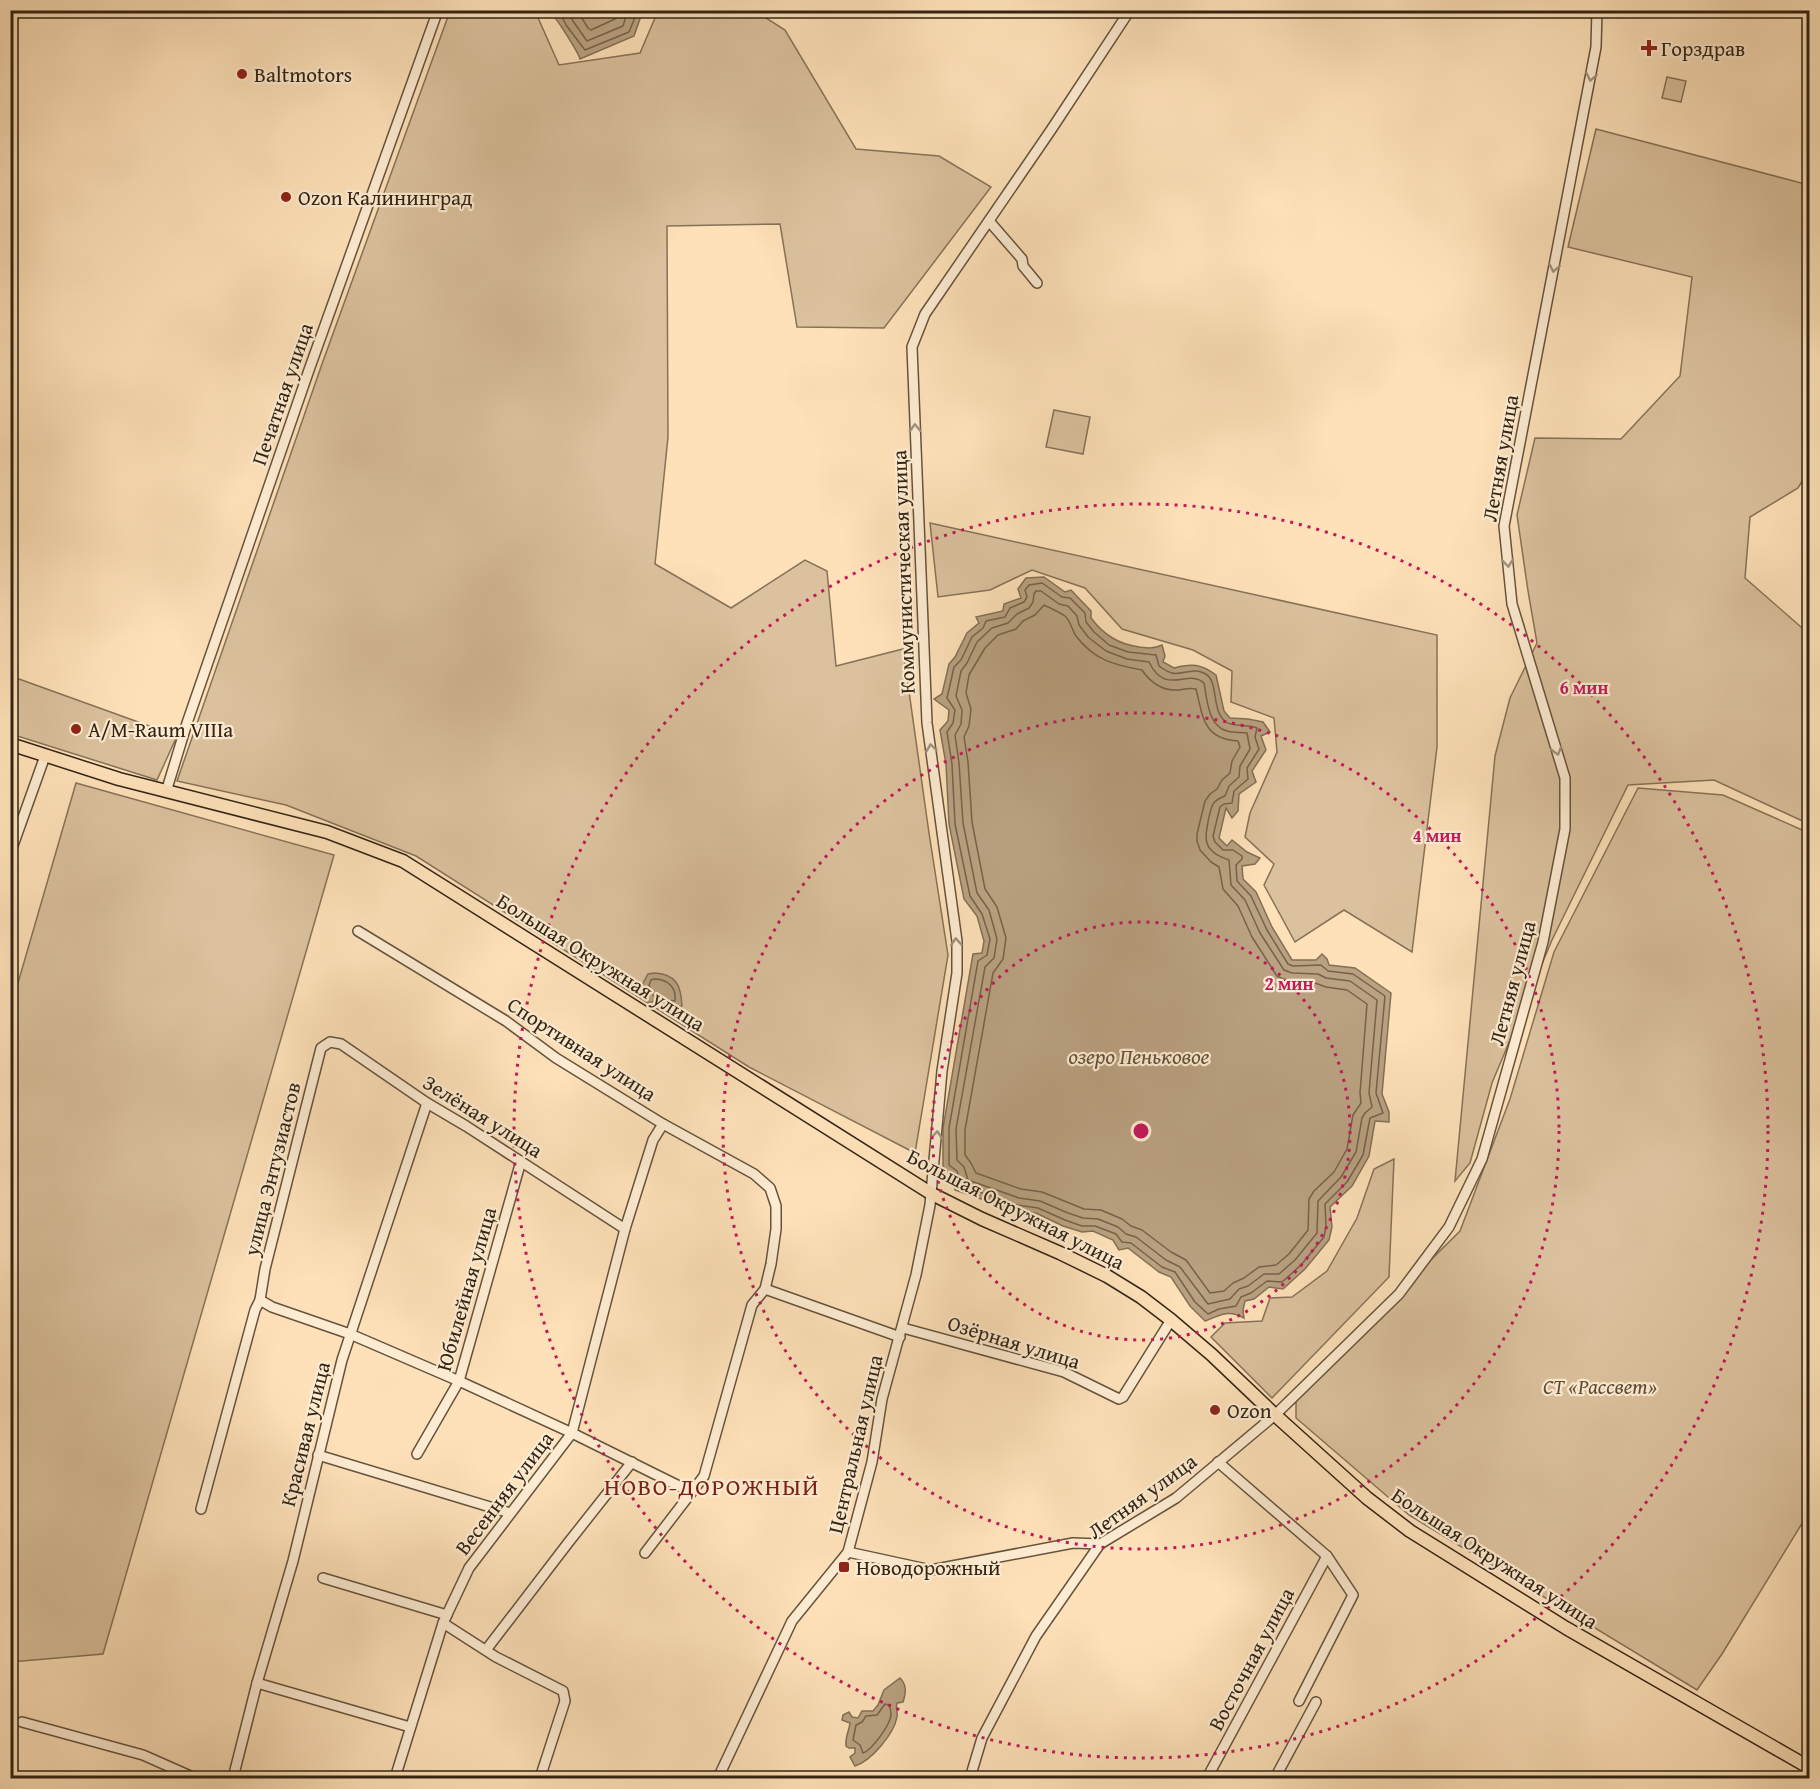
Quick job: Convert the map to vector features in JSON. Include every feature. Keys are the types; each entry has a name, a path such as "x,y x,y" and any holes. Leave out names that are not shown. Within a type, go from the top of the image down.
{"main road":[{"name":"Большая Окружная улица","path":"10,744 166,792 327,832 403,861 932,1194 1060,1252 1107,1276 1141,1297 1212,1355 1367,1498 1410,1531 1566,1628 1809,1768"}],"street":[{"name":"Печатная улица","path":"166,792 187,723 307,377 438,10"},
{"name":"Коммунистическая улица","path":"932,1194 942,1071 957,973 957,940 927,723 912,347 925,314 1130,10"},
{"name":"Летняя улица","path":"970,1779 982,1738 1036,1636 1100,1544 1176,1498 1275,1415 1399,1294 1449,1227 1482,1159 1543,942 1565,829 1565,778 1512,603 1504,526 1596,47 1597,15"},
{"path":"989,221 1022,259 1023,266 1036,283"},
{"path":"10,854 45,756"},
{"name":"Спортивная улица","path":"358,931 506,1021 556,1058 663,1124 754,1174 770,1188 776,1206 776,1228 765,1289"},
{"name":"Зелёная улица","path":"321,1048 330,1042 341,1044 427,1103 625,1228"},
{"name":"улица Энтузиастов","path":"201,1509 255,1310 260,1300 265,1269 321,1048"},
{"name":"Красивая улица","path":"233,1779 257,1683 293,1561 350,1334 427,1103"},
{"name":"Весенняя улица","path":"394,1779 445,1619 469,1568 572,1433 625,1228 653,1140 663,1124"},
{"name":"Юбилейная улица","path":"417,1454 459,1381 521,1161"},
{"name":"Центральная улица","path":"718,1779 792,1621 848,1552 872,1462 882,1399 916,1275 932,1194"},
{"path":"645,1552 704,1476 752,1305 765,1289"},
{"name":"Озёрная улица","path":"765,1289 901,1333 1064,1372 1119,1399 1123,1397 1171,1320"},
{"path":"260,1300 350,1334 459,1381 572,1433 691,1492"},
{"path":"318,1455 510,1513"},
{"path":"486,1650 632,1462"},
{"path":"1218,1462 1327,1556 1353,1595 1299,1701"},
{"path":"848,1552 931,1570 1073,1543 1100,1544"},
{"name":"Восточная улица","path":"1208,1779 1327,1556"},
{"path":"323,1578 445,1619 496,1658 563,1691 565,1701 540,1779"},
{"path":"257,1683 410,1727"},
{"path":"1275,1779 1316,1702"},
{"path":"22,1722 143,1755 195,1779"}],"green space":[{"path":"450,11 535,11 559,65 640,53 655,18 662,11 755,11 785,30 856,149 939,156 991,187 884,328 797,327 780,224 667,226 668,437 655,564 731,608 805,560 827,571 836,666 903,649 948,955 915,1153 749,1067 416,856 286,805 177,781 322,364"},
{"path":"1667,77 1686,81 1681,102 1662,98"},
{"path":"1596,129 1809,185 1809,470 1798,488 1750,517 1745,578 1809,634 1809,824 1714,780 1628,785 1552,940 1492,1083 1470,1163 1455,1181 1495,756 1510,698 1537,643 1517,515 1535,438 1621,439 1680,376 1692,277 1568,247"},
{"path":"1054,410 1090,417 1083,454 1046,447"},
{"path":"930,523 1437,635 1437,747 1412,952 1344,910 1295,942 1264,885 1274,864 1245,837 1250,813 1277,752 1274,718 1231,702 1232,671 1193,650 1122,629 1085,588 1032,570 990,590 938,597"},
{"path":"11,678 177,736 157,780 11,734"},
{"path":"76,783 334,855 103,1654 11,1662 11,1007"},
{"name":"СТ «Рассвет»","path":"1638,788 1723,795 1809,833 1809,1512 1722,1654 1697,1690 1409,1515 1296,1418 1296,1394 1460,1231 1510,1099 1554,952"},
{"path":"1394,1159 1389,1277 1272,1398 1211,1337 1225,1323 1262,1321 1270,1298 1292,1297 1327,1271 1357,1218 1374,1169"}],"water":[{"path":"549,11 647,11 641,16 634,36 580,59 566,34"},
{"name":"озеро Пеньковое","path":"1044,577 1065,592 1071,590 1091,611 1091,618 1096,624 1112,638 1124,644 1139,647 1153,648 1162,645 1165,656 1163,662 1174,668 1186,665 1201,667 1216,675 1224,711 1230,718 1263,722 1270,732 1261,736 1266,750 1252,771 1256,782 1239,794 1238,811 1232,818 1226,808 1219,838 1227,846 1232,840 1247,852 1260,858 1255,864 1242,866 1243,879 1256,892 1272,927 1292,960 1316,960 1322,954 1329,965 1355,968 1391,993 1382,1094 1389,1112 1389,1122 1375,1121 1369,1156 1352,1186 1330,1207 1332,1227 1329,1240 1305,1269 1283,1289 1269,1287 1254,1299 1245,1301 1244,1318 1229,1313 1205,1321 1190,1306 1171,1277 1159,1272 1128,1248 1119,1250 1113,1240 1093,1231 1082,1232 1036,1213 1016,1211 955,1190 952,1174 943,1170 943,1128 973,954 982,953 984,941 977,916 964,899 949,824 946,764 940,730 948,721 949,710 934,699 942,694 949,664 967,633 979,623 976,617 1003,611 1004,604 1021,598 1018,589 1026,578"},
{"path":"648,974 668,976 676,982 682,1006 671,1008 654,1001 648,1003 645,991 641,987"},
{"path":"900,1678 905,1686 905,1695 903,1702 897,1703 895,1724 887,1739 875,1753 855,1766 850,1757 855,1753 855,1748 846,1746 850,1723 842,1720 843,1715 849,1712 852,1717 858,1718 862,1711 873,1711 884,1690"}],"place":[{"name":"Горздрав","path":"1649,48"},
{"name":"Baltmotors","path":"242,74"},
{"name":"Ozon Калининград","path":"286,197"},
{"name":"A/M-Raum VIIIa","path":"76,729"},
{"name":"Ozon","path":"1215,1410"},
{"name":"Новодорожный","path":"844,1567"}],"district":[{"name":"НОВО-ДОРОЖНЫЙ","path":"712,1486"}]}
